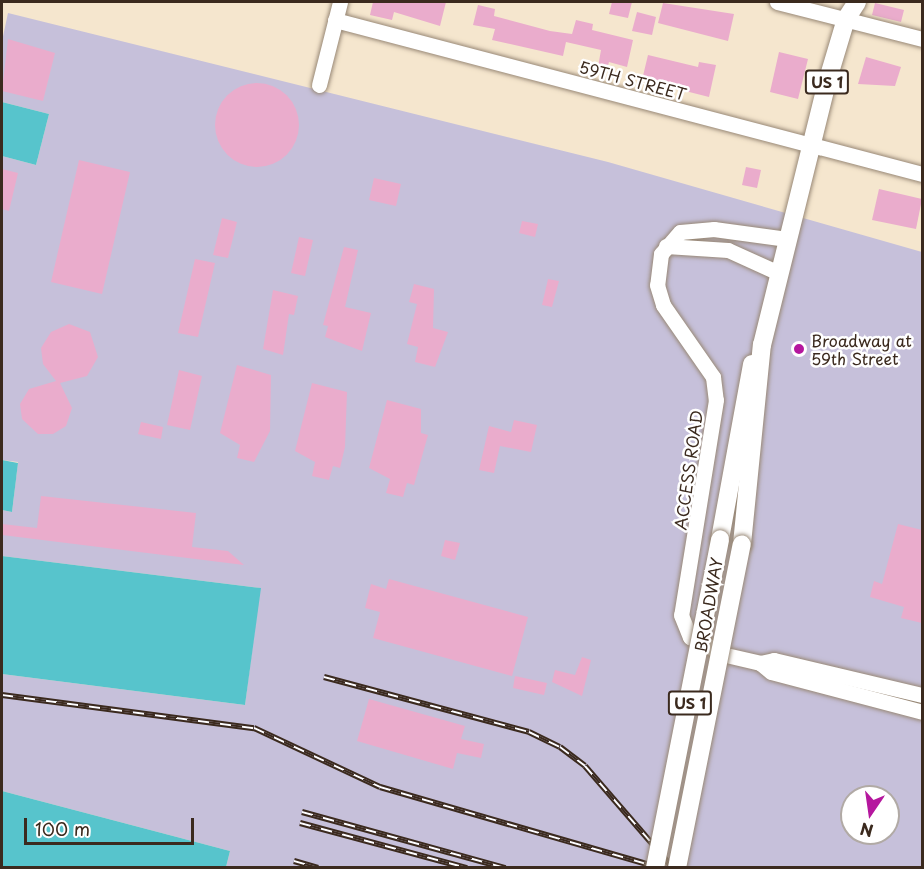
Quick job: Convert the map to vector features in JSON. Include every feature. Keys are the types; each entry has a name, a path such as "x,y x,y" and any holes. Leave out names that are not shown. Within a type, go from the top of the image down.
{"main road":[{"name":"BROADWAY","path":"677,867 742,544 762,345 810,145 846,10 857,2"},
{"name":"BROADWAY","path":"655,867 755,352 762,345"}],"street":[{"path":"319,85 340,2"},
{"path":"777,2 846,10 922,39"},
{"name":"59TH STREET","path":"335,20 922,174"},
{"path":"666,246 680,232 714,229 787,239"},
{"path":"666,246 728,250 779,273"},
{"name":"ACCESS ROAD","path":"666,246 657,285 663,305 713,377 716,400 681,615 690,637 706,648 760,663"},
{"path":"760,663 774,660 922,695"},
{"path":"760,663 771,672 922,712"}],"shaded area":[{"path":"8,13 608,162 922,252 922,867 226,867 230,851 2,791 2,674 245,705 260,588 2,556 2,510 12,512 18,462 2,460 2,156 36,165 49,114 2,102 2,41"}],"water":[{"path":"2,102 49,114 36,165 2,156"},
{"path":"2,460 18,463 12,512 2,510"},
{"path":"2,556 261,588 245,705 2,674"},
{"path":"2,791 230,851 226,867 2,867"}],"building":[{"path":"373,2 446,2 440,26 394,12 392,20 370,15"},
{"path":"612,2 632,2 628,18 609,14"},
{"path":"663,3 734,14 728,41 658,23"},
{"path":"875,3 904,10 901,22 872,15"},
{"path":"478,5 495,9 494,16 550,31 572,34 576,20 593,24 592,30 633,40 627,67 609,62 607,69 598,67 601,50 566,42 563,56 492,40 495,29 473,25"},
{"path":"637,12 656,17 652,35 632,31"},
{"path":"8,39 55,53 43,101 2,91"},
{"path":"779,52 808,59 798,99 770,92"},
{"path":"648,55 698,67 699,62 716,65 709,97 642,80"},
{"path":"866,57 901,67 895,86 858,84"},
{"path":"257,83 273,86 287,95 296,109 299,125 296,141 287,155 273,164 257,167 241,164 227,155 218,141 215,125 218,109 227,95 241,86"},
{"path":"79,160 130,172 102,294 51,282"},
{"path":"746,167 761,170 757,188 742,185"},
{"path":"2,169 18,173 9,211 2,209"},
{"path":"374,178 401,184 396,206 369,200"},
{"path":"879,189 922,199 916,229 872,220"},
{"path":"222,218 237,222 228,258 213,255"},
{"path":"522,221 538,224 535,237 519,233"},
{"path":"299,237 313,240 305,276 291,273"},
{"path":"344,247 358,250 345,307 371,313 362,351 325,337 328,326 323,325"},
{"path":"195,259 215,263 198,337 178,333"},
{"path":"548,279 559,281 552,307 542,305"},
{"path":"414,284 434,289 433,328 448,332 435,367 415,362 418,347 407,344 417,304 409,302"},
{"path":"273,290 298,296 294,315 289,314 283,355 263,349"},
{"path":"69,324 90,332 98,357 87,376 60,383 72,408 66,426 53,434 38,434 22,419 20,404 29,389 56,381 43,364 41,348 51,332"},
{"path":"237,365 271,375 270,431 254,462 237,458 240,445 220,433"},
{"path":"179,370 202,376 190,430 167,425"},
{"path":"312,383 347,392 345,447 340,468 333,466 329,480 312,476 315,462 295,451"},
{"path":"387,400 421,409 421,433 428,435 414,485 407,483 403,497 386,493 390,479 369,468"},
{"path":"514,420 537,425 531,452 500,446 494,473 479,470 489,426 511,432"},
{"path":"141,422 163,427 161,439 138,434"},
{"path":"41,496 196,513 192,547 228,551 244,565 2,535 2,524 37,528"},
{"path":"898,524 922,530 922,623 901,618 904,607 870,597 874,581 882,584"},
{"path":"445,540 460,543 455,560 441,556"},
{"path":"389,579 528,617 512,676 373,638 380,612 365,608 371,584 386,589"},
{"path":"582,657 591,660 582,696 552,682 555,670 575,675"},
{"path":"515,676 547,683 544,695 513,688"},
{"path":"369,699 465,726 461,739 484,744 481,758 457,753 453,769 357,741"}],"railway":[{"path":"324,677 529,732 560,747 585,766 673,868"},
{"path":"2,695 254,728 380,787 660,868"},
{"path":"302,812 505,868"},
{"path":"300,823 467,868"},
{"path":"294,861 318,868"}],"place":[{"name":"Broadway at 59th Street","path":"799,349"}]}
